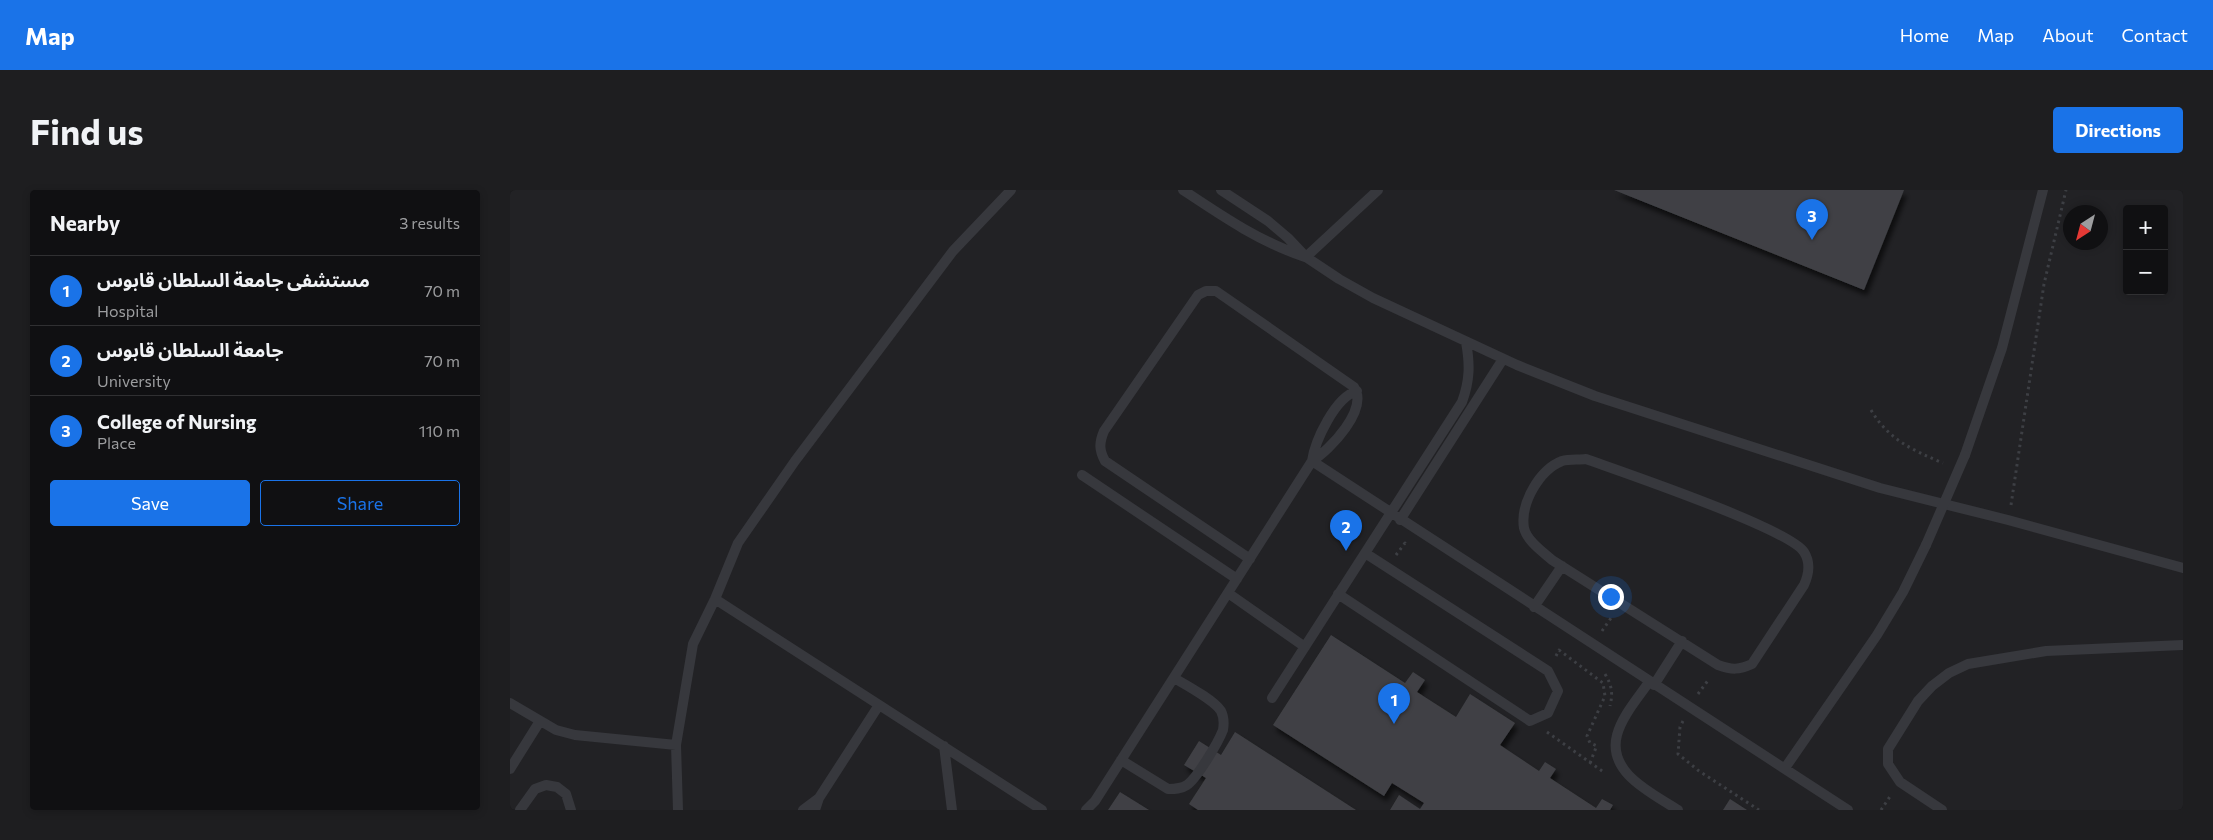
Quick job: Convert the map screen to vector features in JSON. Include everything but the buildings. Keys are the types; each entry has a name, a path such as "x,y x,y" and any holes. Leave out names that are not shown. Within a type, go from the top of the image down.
{"lane":[{"path":"678,810 676,745 693,644 715,599 738,543 794,461 953,251 1011,190"},
{"path":"1183,190 1256,237 1280,249 1306,257"},
{"path":"1222,190 1268,221 1306,257 1339,279 1374,298 1503,359 1594,396 1880,488 2008,520 2183,568"},
{"path":"1306,257 1378,190"},
{"path":"1785,768 1877,635 1926,545 1966,455 2002,348 2043,190"},
{"path":"1250,559 1105,462 1100,452 1100,440 1104,431 1198,295 1206,291 1216,291 1350,384 1356,391 1358,397 1356,410 1333,445 1312,462"},
{"path":"1272,698 1462,402 1469,376 1470,363 1466,342"},
{"path":"1400,520 1503,359"},
{"path":"1090,807 1312,462 1319,435 1345,397 1356,391"},
{"path":"1586,459 1756,524 1796,544 1804,552 1809,563 1809,575 1759,655 1752,664 1742,668 1731,670 1718,665 1622,603 1562,566 1536,546 1524,529 1526,503 1545,472 1563,461 1586,459"},
{"path":"1312,462 1848,810"},
{"path":"1082,475 1237,579"},
{"path":"1338,594 1530,721 1548,713 1558,691 1548,671 1365,553"},
{"path":"1534,607 1562,566"},
{"path":"1228,593 1305,647"},
{"path":"715,599 1042,810"},
{"path":"1678,810 1636,782 1623,770 1616,753 1617,735 1624,719 1652,684 1682,641"},
{"path":"1936,808 1900,782 1888,764 1888,749 1918,701 1932,686 1949,673 1968,664 2046,650 2183,645"},
{"path":"1121,760 1168,789 1186,786 1192,780 1220,736 1224,719 1214,704 1174,678"},
{"path":"510,703 556,730 575,735 676,745"},
{"path":"815,810 819,798 879,705"},
{"path":"510,769 540,722"},
{"path":"944,746 952,810"},
{"path":"520,810 535,789 546,785 557,787 566,794 571,810"},
{"path":"803,810 819,798"}],"path":[{"path":"2008,520 2044,284 2066,190"},
{"path":"1871,410 1887,434 1938,461"},
{"path":"1388,568 1405,543 1417,552 1427,537"},
{"path":"1592,645 1622,603"},
{"path":"1548,671 1559,650 1603,682 1605,696 1588,736 1590,743 1597,746"},
{"path":"1718,665 1689,707 1680,727 1678,754 1699,771 1759,810"},
{"path":"1605,673 1611,684 1613,694 1608,712"},
{"path":"1530,721 1616,780 1623,770"},
{"path":"1590,763 1599,739"}],"shaded area":[{"path":"510,190 2183,190 2183,810 510,810"}],"place":[{"name":"College of Nursing","path":"1812,240"},
{"name":"جامعة السلطان قابوس","path":"1346,551"},
{"name":"مستشفى جامعة السلطان قابوس","path":"1394,724"}]}
